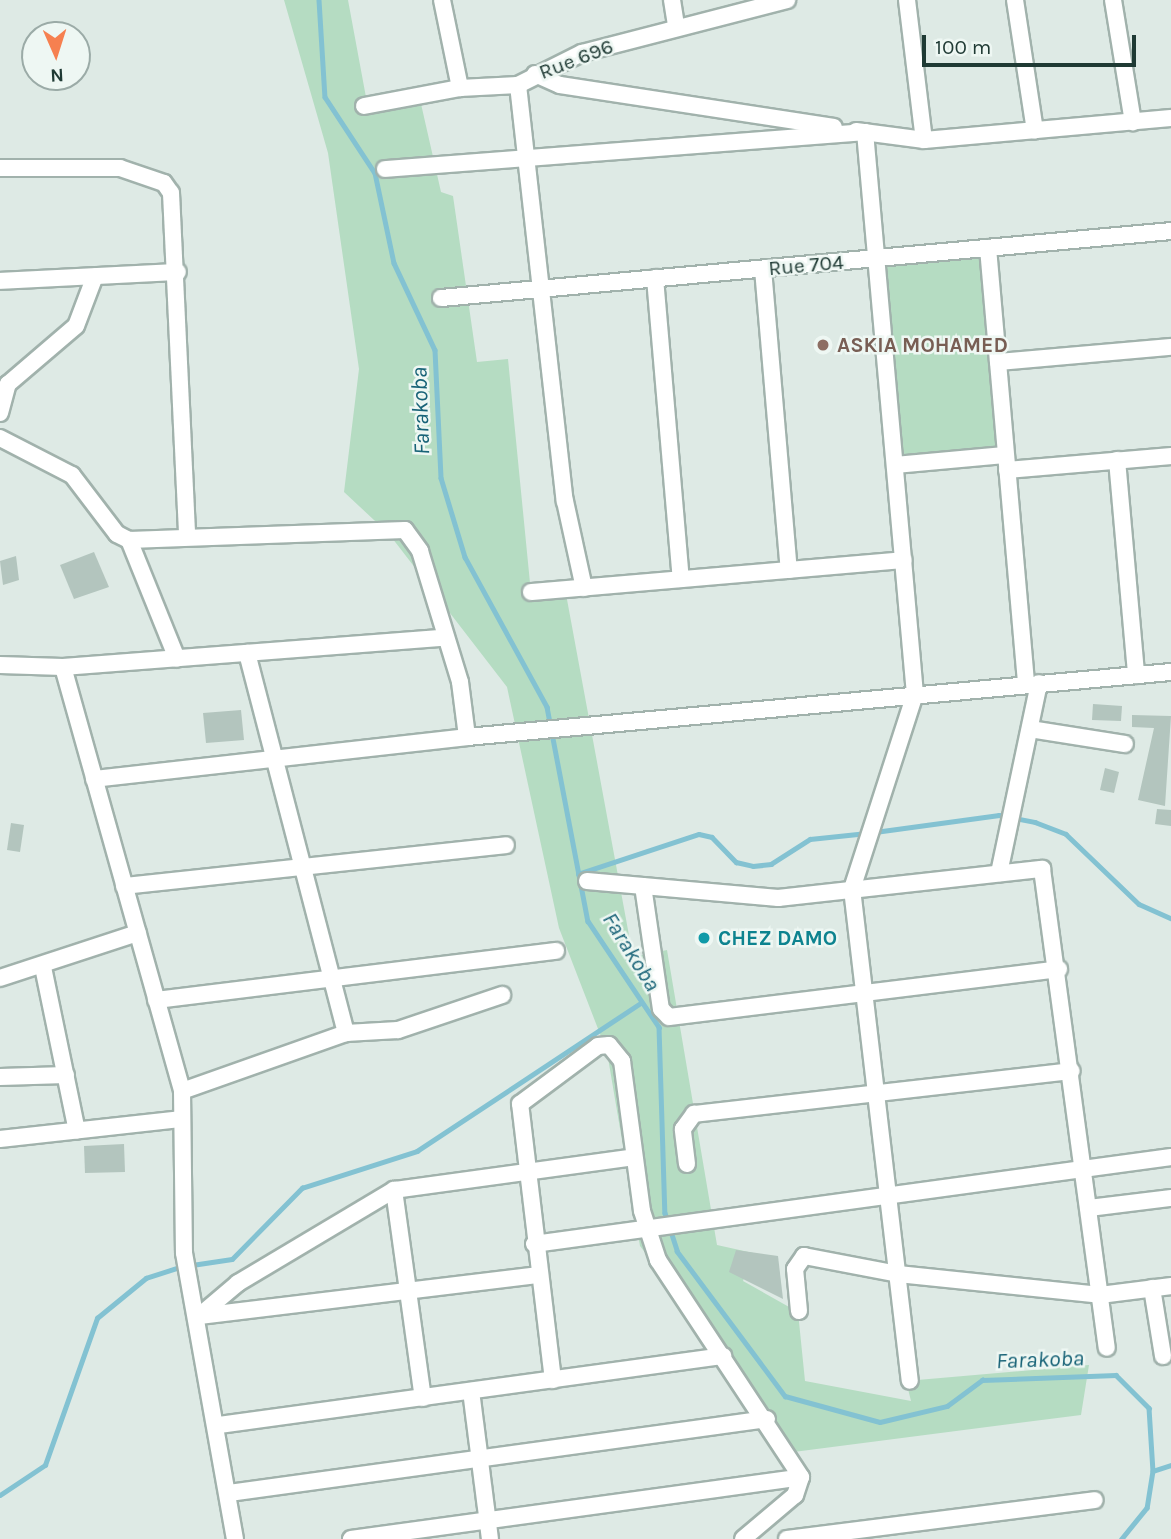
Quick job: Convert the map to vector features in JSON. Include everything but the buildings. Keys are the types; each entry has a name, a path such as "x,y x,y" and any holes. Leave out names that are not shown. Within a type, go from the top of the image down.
{"street":[{"path":"442,0 460,88"},
{"path":"672,0 676,25"},
{"name":"Rue 696","path":"364,106 460,88 518,85 536,74 676,25 787,0"},
{"path":"907,0 924,140"},
{"path":"1015,0 1035,130"},
{"path":"1114,0 1133,122"},
{"path":"536,74 560,85 924,140 1171,118"},
{"path":"518,85 524,157 544,289 565,502 584,588"},
{"path":"385,169 865,132"},
{"path":"865,132 915,694 852,889 910,1381"},
{"path":"0,168 120,168 164,183 171,193 178,272 187,537"},
{"name":"Rue 704","path":"440,298 1171,231"},
{"path":"988,248 1006,462 1032,683 1030,729 999,873"},
{"path":"763,269 789,570"},
{"path":"0,281 178,272"},
{"path":"0,413 8,384 76,326 95,276"},
{"path":"655,278 681,579"},
{"path":"998,362 1171,347"},
{"path":"2,435 72,475 117,534 129,540 405,530 420,551 443,638 460,682 467,737"},
{"path":"895,465 1117,460 1171,456"},
{"path":"1117,460 1136,675"},
{"path":"129,540 177,659"},
{"path":"531,592 904,560"},
{"path":"0,665 63,667 443,638"},
{"path":"247,653 346,1033"},
{"path":"63,667 182,1091 180,1119 184,1254 199,1316 219,1425 235,1539"},
{"path":"94,779 566,727 1171,672"},
{"path":"1030,729 1125,744"},
{"path":"124,886 506,845"},
{"path":"587,881 778,898 999,873 1045,873 1107,1348"},
{"path":"643,886 660,1004 669,1017 1059,970"},
{"path":"0,978 43,967 138,933"},
{"path":"156,1000 556,951"},
{"path":"43,967 77,1130"},
{"path":"182,1091 346,1033 398,1030 502,995"},
{"path":"553,1380 524,1172 524,1097 598,1046 618,1049 622,1061 634,1157 664,1272 767,1419 801,1477 795,1495 743,1539"},
{"path":"687,1164 683,1129 694,1114 1072,1071"},
{"path":"0,1077 66,1075"},
{"path":"0,1139 180,1119"},
{"path":"199,1316 238,1283 394,1190 634,1157"},
{"path":"534,1244 1171,1157"},
{"path":"394,1190 423,1398"},
{"path":"1089,1208 1171,1198"},
{"path":"799,1311 796,1269 804,1256 898,1274 1100,1295 1171,1286"},
{"path":"199,1316 538,1275"},
{"path":"1152,1289 1163,1356"},
{"path":"219,1425 723,1356"},
{"path":"471,1391 490,1539"},
{"path":"229,1493 767,1419"},
{"path":"351,1539 801,1477"},
{"path":"787,1539 1095,1500"}],"green space":[{"path":"284,0 348,0 368,108 419,95 441,192 453,196 477,362 508,359 531,593 566,594 633,957 667,950 717,1245 753,1253 743,1281 798,1312 805,1381 911,1401 906,1381 1089,1365 1081,1415 778,1454 683,1301 640,1246 607,1052 559,928 507,687 389,534 344,492 359,369 328,153"},
{"path":"981,255 998,455 902,463 885,264"}],"waterway":[{"name":"Farakoba","path":"319,0 325,97 375,173 394,263 435,350 441,478 465,557 547,707 588,921 659,1027 665,1213 677,1251 785,1396 880,1422 947,1406 982,1380 1116,1375 1149,1408 1153,1471 1147,1508 1122,1539"},
{"path":"875,832 999,815 1035,822 1066,834 1139,904 1171,918"},
{"path":"578,874 699,834 712,837 736,862 753,866 771,864 810,839 867,833"},
{"path":"192,1265 232,1259 302,1188 417,1151 641,1003"},
{"path":"0,1495 45,1465 97,1318 146,1278 177,1268"},
{"path":"1153,1471 1171,1465"}],"place":[{"name":"ASKIA MOHAMED","path":"823,345"},
{"name":"CHEZ DAMO","path":"704,938"}]}
